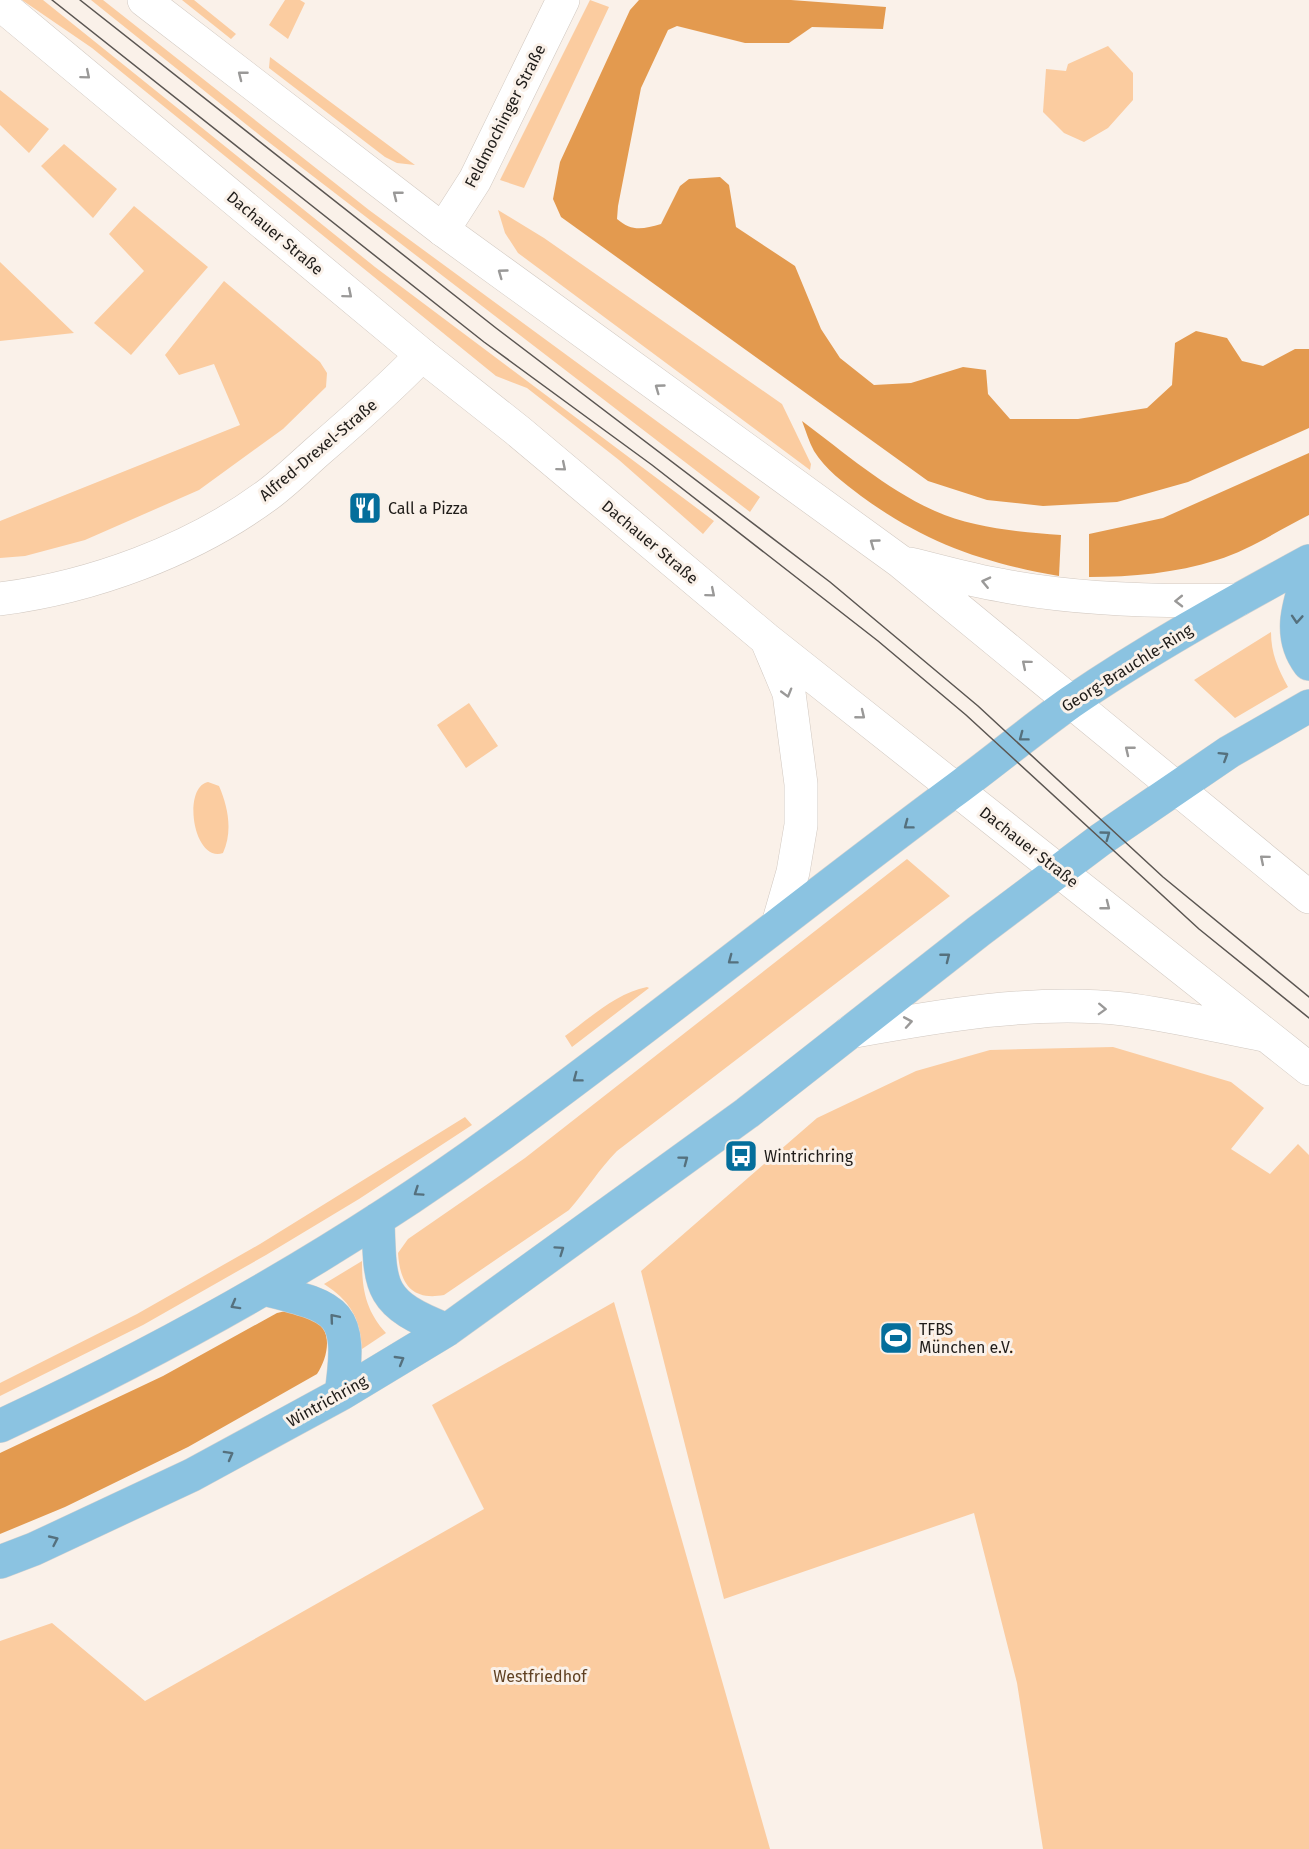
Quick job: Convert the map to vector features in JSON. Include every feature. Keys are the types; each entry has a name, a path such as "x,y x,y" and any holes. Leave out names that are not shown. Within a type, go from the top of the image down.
{"main road":[{"path":"144,0 443,230 901,562 1309,897"},
{"name":"Feldmochinger Straße","path":"443,230 475,180 563,0"},
{"name":"Dachauer Straße","path":"0,4 422,355 517,430 766,639 1309,1069"},
{"name":"Alfred-Drexel-Straße","path":"0,599 43,593 131,566 210,532 267,496 384,393 422,355"},
{"name":"Georg-Brauchle-Ring","path":"955,790 1071,703 1238,600 1309,561"},
{"path":"901,562 1000,585 1076,595 1172,601 1238,600"},
{"path":"1309,572 1297,611 1296,635 1309,664"},
{"path":"766,639 789,693 801,784 801,825 793,872 778,924"},
{"path":"1059,870 1175,787 1309,706"},
{"path":"0,1426 78,1390 264,1289 378,1219 505,1132 955,790"},
{"name":"Wintrichring","path":"0,1562 34,1549 192,1475 341,1394 447,1330 637,1195 1059,870"},
{"path":"850,1032 963,1013 1061,1007 1123,1009 1269,1036"},
{"path":"378,1219 379,1256 384,1286 393,1302 412,1316 447,1330"},
{"path":"264,1289 309,1300 327,1309 340,1323 346,1338 341,1394"}],"green space":[{"path":"22,0 43,0 375,267 714,521 703,534 619,460 527,388 496,376 92,48"},
{"path":"91,0 103,0 369,210 760,497 750,512 262,137"},
{"path":"182,0 194,0 236,34 231,39"},
{"path":"285,0 300,0 305,3 288,39 269,25"},
{"path":"590,0 609,7 524,188 500,180"},
{"path":"1108,46 1133,73 1133,100 1108,128 1084,142 1064,133 1043,112 1046,69 1066,71 1068,64"},
{"path":"270,57 415,165 397,163 385,157 269,68"},
{"path":"0,90 49,129 29,153 0,125"},
{"path":"64,144 117,189 93,218 41,166"},
{"path":"134,206 208,267 131,355 94,323 144,271 109,234"},
{"path":"498,210 544,238 782,404 811,464 810,470 518,253 505,233"},
{"path":"0,262 74,333 0,341"},
{"path":"224,281 320,362 327,373 326,387 283,429 199,490 85,540 25,556 0,558 0,521 240,425 214,364 179,375 165,355"},
{"path":"1271,632 1276,661 1288,687 1235,718 1194,680"},
{"path":"469,703 498,746 466,768 437,725"},
{"path":"208,782 219,786 227,811 229,828 223,853 213,853 204,847 194,823 195,797 200,787"},
{"path":"907,859 950,896 617,1151 569,1210 444,1295 423,1295 409,1288 401,1273 398,1253 408,1239 525,1158"},
{"path":"649,988 572,1047 565,1036 614,1000"},
{"path":"1113,1047 1231,1082 1264,1108 1231,1149 1270,1174 1298,1144 1309,1155 1309,1849 1043,1849 1017,1683 974,1513 724,1599 641,1271 817,1118 916,1071 990,1050"},
{"path":"465,1117 472,1125 359,1199 266,1255 143,1325 0,1396 0,1383 137,1314 260,1244"},
{"path":"362,1261 366,1300 374,1317 386,1333 362,1349 359,1328 352,1311 341,1297 324,1284"},
{"name":"Westfriedhof","path":"614,1302 770,1849 0,1849 0,1641 52,1623 145,1701 484,1509 432,1405"}],"shaded area":[{"path":"639,0 791,0 886,7 883,29 812,27 789,43 745,43 677,26 668,30 641,88 617,219 633,228 661,224 680,186 689,179 720,177 729,185 736,227 795,266 821,329 840,358 874,385 911,383 963,367 986,370 988,394 1010,419 1078,419 1147,408 1172,385 1175,343 1196,331 1227,338 1242,361 1263,366 1295,349 1309,349 1309,428 1188,482 1117,502 1043,506 987,500 928,481 561,217 553,199 560,162 630,10"},
{"path":"802,421 883,481 935,511 965,522 1013,531 1061,535 1059,576 1005,564 955,548 931,538 884,512 848,486 818,458"},
{"path":"1309,453 1309,515 1241,551 1217,560 1154,573 1089,577 1089,534 1163,518"},
{"path":"290,1310 313,1318 324,1329 326,1352 317,1374 188,1447 65,1507 0,1534 0,1453 163,1376 277,1313"}],"tram line":[{"path":"52,0 484,342 652,465 878,641 966,715 1199,929 1309,1018"},
{"path":"80,0 496,328 830,582 978,706 1163,877 1309,997"}],"place":[{"name":"Call a Pizza","path":"365,508"},
{"name":"Wintrichring","path":"741,1156"},
{"name":"TFBS München e.V.","path":"896,1338"}]}
